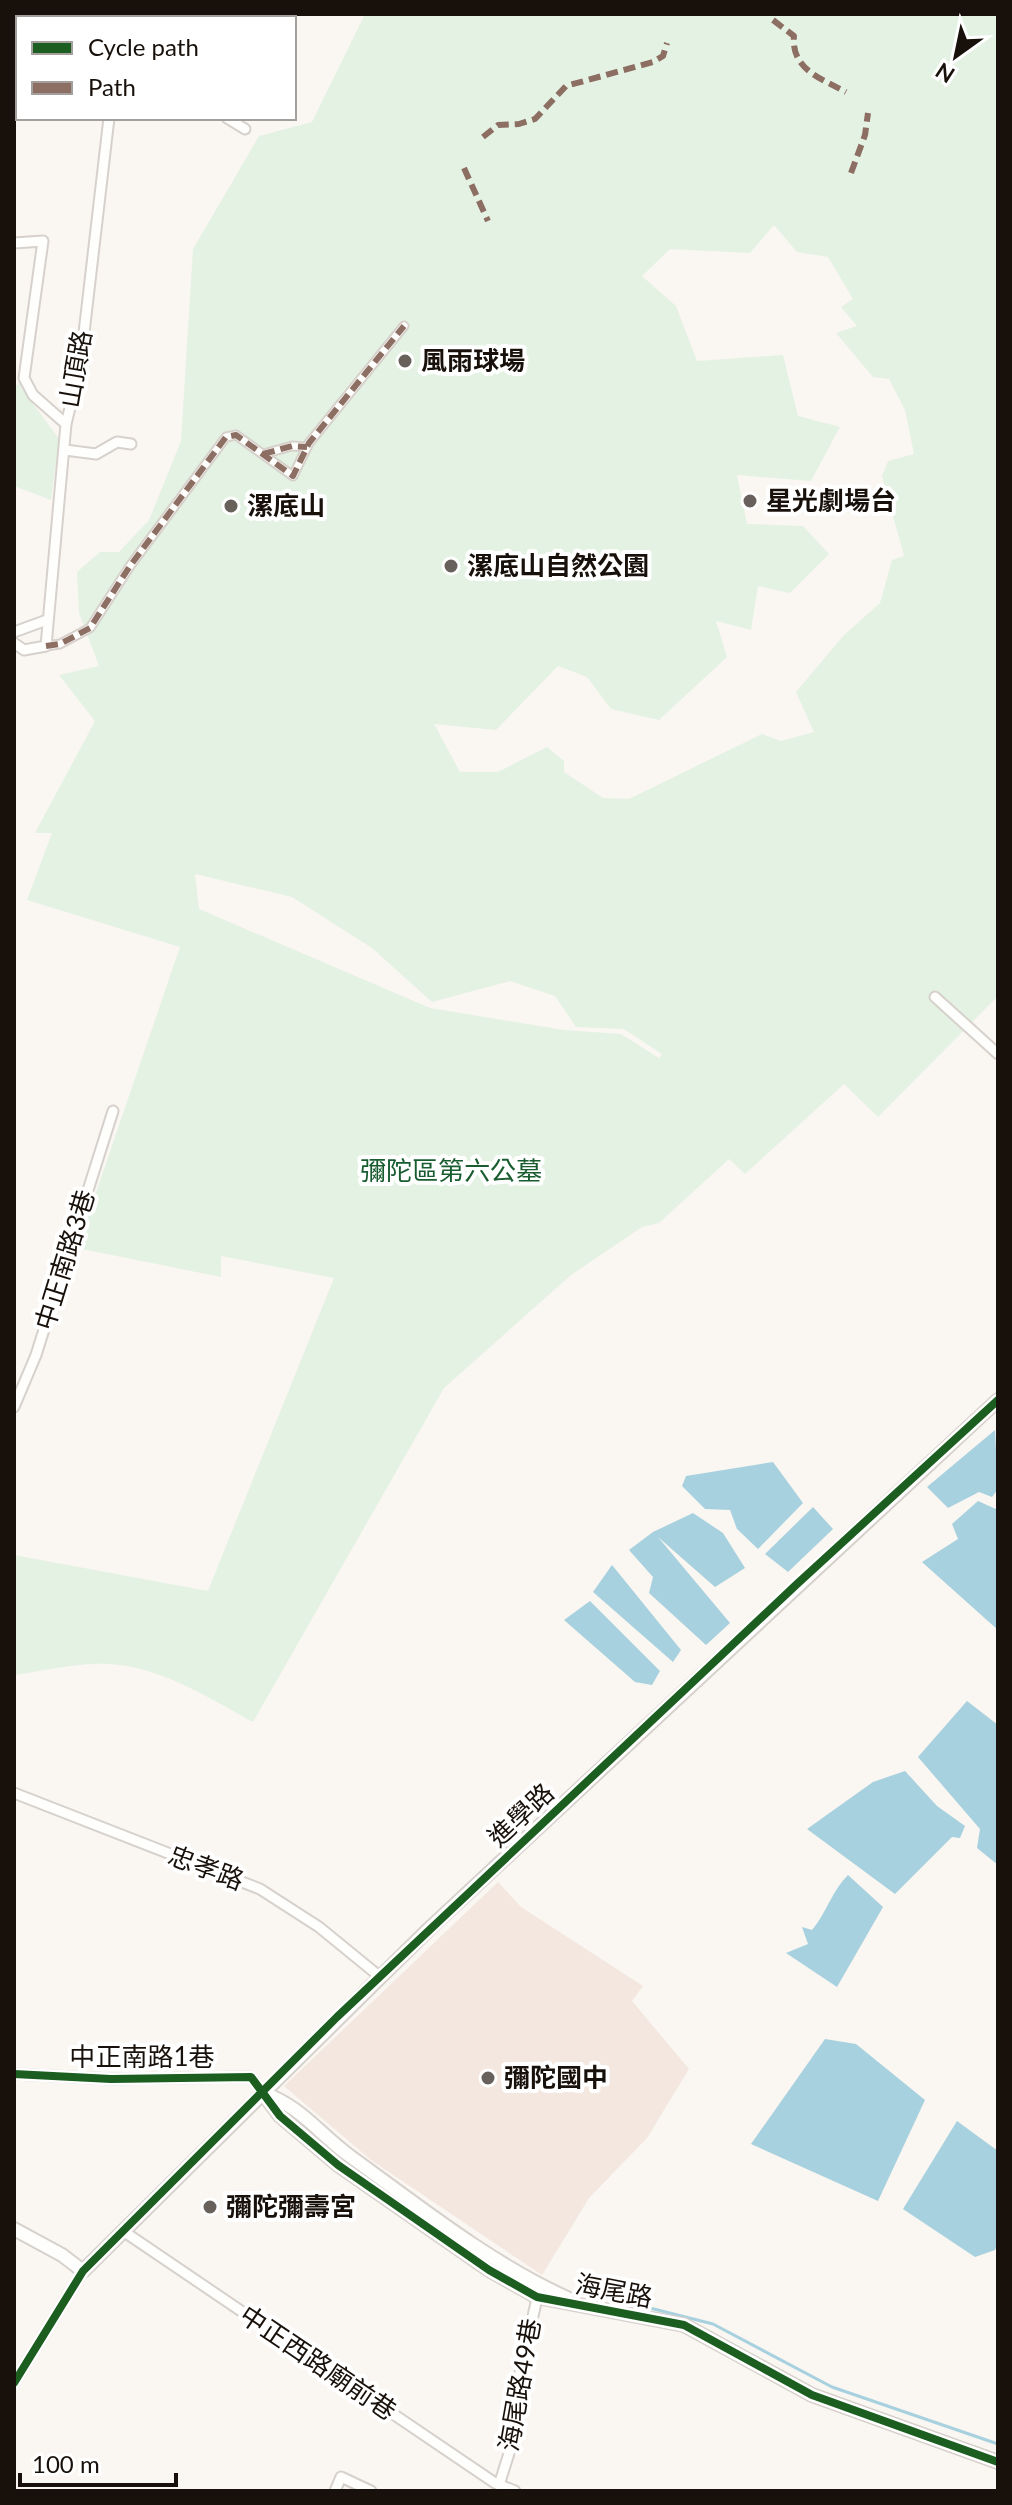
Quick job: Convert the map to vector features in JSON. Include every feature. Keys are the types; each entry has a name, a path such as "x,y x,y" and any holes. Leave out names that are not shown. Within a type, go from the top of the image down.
{"street":[{"name":"山頂路","path":"46,646 66,424 80,367 109,120"},
{"path":"230,120 245,129"},
{"path":"14,243 43,241 24,378 33,395 66,424"},
{"path":"14,643 24,650 60,644 90,628 130,566 226,437 236,435 293,476 307,447 404,326"},
{"path":"65,450 96,454 117,442 131,444"},
{"path":"263,454 292,446 307,447"},
{"path":"14,632 47,620"},
{"path":"935,997 998,1054"},
{"name":"中正南路3巷","path":"14,1407 36,1355 113,1111"},
{"name":"進學路","path":"83,2271 379,1976 998,1400"},
{"name":"忠孝路","path":"14,1793 260,1889 319,1927 379,1976"},
{"name":"中正南路1巷","path":"14,2074 111,2079 251,2077 263,2093"},
{"name":"海尾路","path":"263,2093 280,2116 338,2165 489,2270 586,2306 684,2325 812,2395 998,2462"},
{"path":"14,2229 62,2255 83,2271 14,2383"},
{"name":"中正西路廟前巷","path":"123,2231 499,2485 515,2491"},
{"name":"海尾路49巷","path":"499,2485 511,2447 504,2443 539,2291"},
{"path":"335,2491 341,2477 371,2491"}],"shaded area":[{"name":"彌陀國中","path":"498,1882 521,1907 643,1986 632,2001 689,2069 647,2138 589,2198 542,2275 371,2160 284,2086"}],"green space":[{"name":"漯底山自然公園","path":"365,14 998,14 998,996 878,1117 844,1084 745,1174 729,1159 659,1223 642,1227 571,1275 444,1388 253,1722 197,1691 137,1668 95,1664 14,1675 14,1555 208,1591 334,1278 221,1256 221,1277 77,1248 180,947 27,900 52,833 35,833 95,721 59,675 99,666 79,613 77,572 100,552 119,552 149,520 181,441 193,249 259,136 312,122","holes":["774,225 797,252 828,257 853,299 841,307 857,326 836,333 873,377 889,379 905,410 914,454 888,461 882,476 904,556 892,560 880,603 844,635 796,692 814,732 781,741 762,734 629,799 603,798 564,772 564,761 547,747 498,772 460,772 434,724 496,730 558,666 587,677 611,709 659,720 727,657 716,621 751,630 758,586 790,593 829,554 803,526 747,524 737,475 811,481 840,427 798,416 783,355 697,361 676,306 642,276 670,249 750,253","195,874 292,897 372,948 432,1002 510,981 555,996 576,1027 624,1029 662,1054 659,1058 621,1034 564,1030 430,1008 199,909"]},
{"path":"20,381 22,389 59,439 51,500 14,486 14,389"}],"water":[{"path":"995,1430 998,1489 992,1497 979,1492 948,1508 927,1487"},
{"path":"773,1462 803,1503 758,1549 737,1529 730,1510 705,1509 682,1486 686,1476"},
{"path":"978,1501 998,1510 998,1630 922,1562 958,1539 952,1524"},
{"path":"813,1507 833,1529 788,1572 765,1554"},
{"path":"693,1513 723,1533 745,1568 715,1587 658,1537 730,1623 706,1645 649,1593 653,1577 629,1550 653,1532"},
{"path":"612,1565 681,1650 673,1662 593,1592"},
{"path":"590,1601 660,1671 652,1685 635,1682 564,1620"},
{"path":"967,1701 998,1725 998,1865 977,1848 980,1829 918,1757"},
{"path":"905,1771 937,1806 965,1826 960,1838 952,1837 895,1894 807,1829 873,1782"},
{"path":"848,1875 883,1907 837,1987 786,1953 808,1944 802,1927 812,1930"},
{"path":"825,2039 856,2044 925,2100 878,2201 751,2144"},
{"path":"957,2121 998,2151 998,2243 995,2250 975,2257 903,2209"}],"waterway":[{"path":"646,2307 713,2324 832,2387 998,2444"}],"marked path":[{"path":"773,20 794,36 794,47 802,65 846,92"},
{"path":"483,137 498,125 535,119 566,86 653,62 663,56 667,43"},
{"path":"851,173 865,135 868,113"},
{"path":"464,168 488,221"},
{"path":"46,646 60,644 90,628 130,566 226,437 236,435 293,476 309,443 404,326"},
{"path":"263,454 292,446 307,447"}],"cycle path":[{"path":"14,2383 83,2271 337,2017 797,1584 998,1400"},
{"path":"14,2074 111,2079 251,2077 280,2116 338,2165 489,2270 537,2297 684,2325 812,2395 998,2462"}],"place":[{"name":"風雨球場","path":"405,361"},
{"name":"星光劇場台","path":"750,501"},
{"name":"漯底山","path":"231,506"},
{"name":"漯底山自然公園","path":"451,566"},
{"name":"彌陀國中","path":"488,2078"},
{"name":"彌陀彌壽宮","path":"210,2207"}],"park label":[{"name":"彌陀區第六公墓","path":"451,1171"}]}
